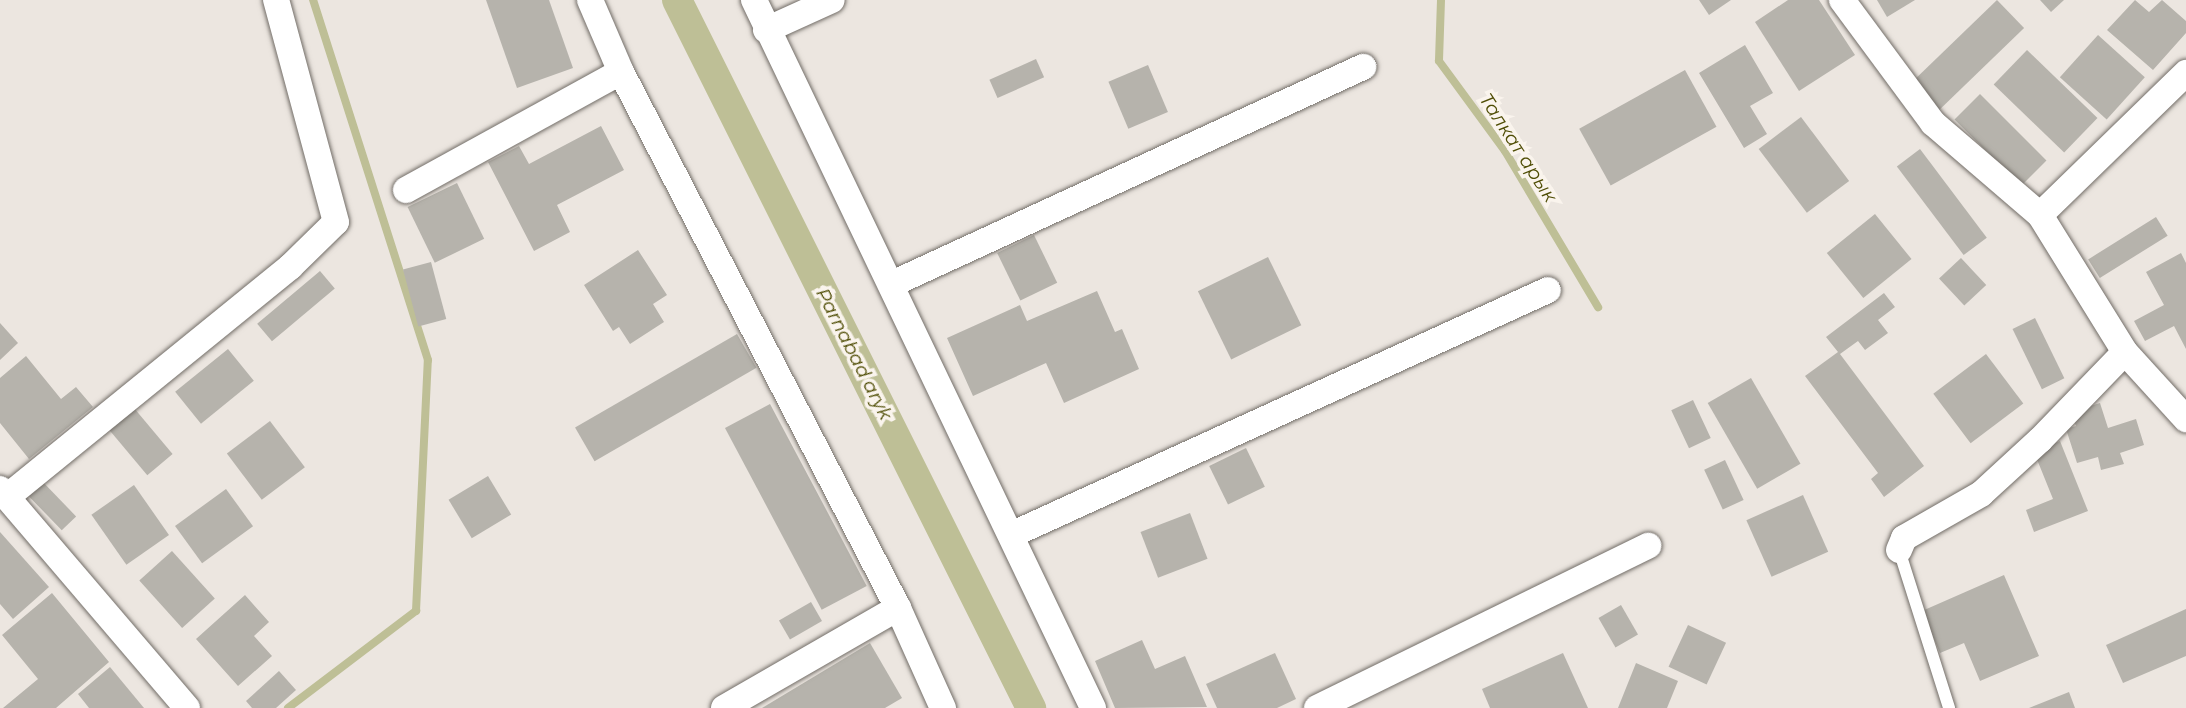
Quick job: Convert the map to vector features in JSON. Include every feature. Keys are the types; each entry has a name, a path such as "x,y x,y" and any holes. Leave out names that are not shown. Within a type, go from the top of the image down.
{"street":[{"path":"187,708 4,493 290,267 336,222 276,0"},
{"path":"590,0 621,72 898,608 943,708"},
{"path":"754,0 766,30 892,284 1093,708"},
{"path":"766,30 832,0"},
{"path":"1842,0 1933,123 2040,215 2125,352 2186,419"},
{"path":"892,284 1363,67"},
{"path":"406,190 621,72"},
{"path":"2040,215 2186,73"},
{"path":"1012,535 1548,290"},
{"path":"1899,550 1904,538 1981,494 2125,352"},
{"path":"1317,708 1648,546"},
{"path":"724,708 898,608"}],"lane":[{"path":"1899,550 1950,708"}],"building":[{"path":"486,0 549,0 573,68 517,88"},
{"path":"1699,0 1731,0 1709,15"},
{"path":"1788,0 1819,0 1855,55 1799,91 1755,22"},
{"path":"1877,0 1915,0 1887,17"},
{"path":"1997,0 2024,28 1936,113 1909,85"},
{"path":"2040,0 2064,0 2051,12"},
{"path":"2135,0 2149,12 2162,0 2186,21 2186,33 2153,70 2107,30"},
{"path":"2098,35 2145,77 2107,120 2060,77"},
{"path":"1745,45 1773,93 1750,106 1767,134 1744,148 1699,73"},
{"path":"2027,50 2097,118 2064,153 1994,85"},
{"path":"1036,59 1044,77 998,98 989,80"},
{"path":"1148,65 1168,112 1128,129 1108,82"},
{"path":"1685,70 1717,127 1611,186 1579,129"},
{"path":"1980,94 2046,160 2021,186 1955,119"},
{"path":"1801,117 1849,181 1807,213 1759,149"},
{"path":"601,126 624,170 557,205 570,232 534,251 488,162 519,146 529,164"},
{"path":"1920,149 1987,238 1964,255 1897,166"},
{"path":"457,183 484,239 435,263 408,207"},
{"path":"1875,214 1912,259 1863,298 1827,253"},
{"path":"2156,217 2168,236 2100,278 2088,259"},
{"path":"1034,235 1057,283 1020,301 997,253"},
{"path":"638,250 667,295 653,304 664,322 630,344 619,327 613,331 584,285"},
{"path":"2181,253 2186,263 2186,349 2174,326 2145,341 2134,321 2164,305 2146,272"},
{"path":"1268,257 1301,325 1231,360 1198,291"},
{"path":"1961,258 1986,285 1964,306 1939,278"},
{"path":"431,262 446,319 418,326 403,270"},
{"path":"320,271 335,289 272,341 257,324"},
{"path":"1097,291 1115,332 1122,329 1139,369 1064,403 1046,363 973,396 947,338 1020,305 1027,321"},
{"path":"1884,293 1895,307 1878,320 1888,333 1865,350 1858,341 1840,354 1924,466 1884,497 1871,479 1878,473 1805,376 1838,352 1826,337"},
{"path":"2035,318 2064,378 2042,389 2013,329"},
{"path":"0,323 18,343 0,360"},
{"path":"737,334 756,368 595,461 575,428"},
{"path":"228,349 254,381 201,424 175,392"},
{"path":"1986,354 2023,404 1971,443 1933,394"},
{"path":"26,356 61,399 76,387 93,407 29,459 0,423 0,378"},
{"path":"1751,378 1800,464 1757,489 1708,403"},
{"path":"1693,400 1711,438 1689,448 1671,410"},
{"path":"2100,403 2108,428 2136,419 2144,445 2120,453 2124,464 2101,470 2098,457 2077,463 2066,429 2076,426 2071,412"},
{"path":"770,404 867,586 822,610 725,428"},
{"path":"134,408 173,454 147,475 109,429"},
{"path":"270,421 305,467 262,500 227,453"},
{"path":"2060,441 2088,511 2034,532 2026,510 2053,499 2034,452"},
{"path":"1246,448 1265,487 1228,505 1209,466"},
{"path":"1725,460 1744,500 1723,510 1704,470"},
{"path":"488,476 511,515 472,538 449,500"},
{"path":"40,479 76,516 62,530 26,493"},
{"path":"134,485 169,535 126,565 91,515"},
{"path":"226,489 253,526 202,563 175,526"},
{"path":"1803,495 1828,552 1772,577 1746,520"},
{"path":"1190,513 1208,559 1158,578 1141,532"},
{"path":"0,532 49,587 13,619 0,604"},
{"path":"172,551 215,599 182,628 139,580"},
{"path":"2004,575 2039,656 1980,681 1964,643 1940,653 1922,611"},
{"path":"52,593 109,662 56,708 3,708 38,679 2,635"},
{"path":"245,595 269,622 254,636 272,656 238,686 196,639"},
{"path":"811,602 822,621 790,640 779,620"},
{"path":"1621,605 1638,634 1615,647 1598,618"},
{"path":"2186,609 2186,656 2123,683 2106,645"},
{"path":"1688,625 1726,643 1707,684 1669,667"},
{"path":"1142,640 1155,669 1185,656 1207,707 1115,708 1095,661"},
{"path":"870,643 902,698 885,708 762,708"},
{"path":"1275,653 1296,699 1277,708 1217,708 1206,684"},
{"path":"1563,653 1588,708 1490,708 1482,689"},
{"path":"1636,663 1678,681 1667,708 1618,708"},
{"path":"110,667 144,708 89,708 78,694"},
{"path":"279,671 296,690 276,708 252,708 246,701"},
{"path":"2069,692 2075,708 2029,708"}],"waterway":[{"path":"288,708 416,611 428,360 313,0"},
{"name":"Parnabad aryk","path":"677,0 1031,708"},
{"name":"Талкат арык","path":"1441,0 1439,61 1505,151 1598,307"}]}
